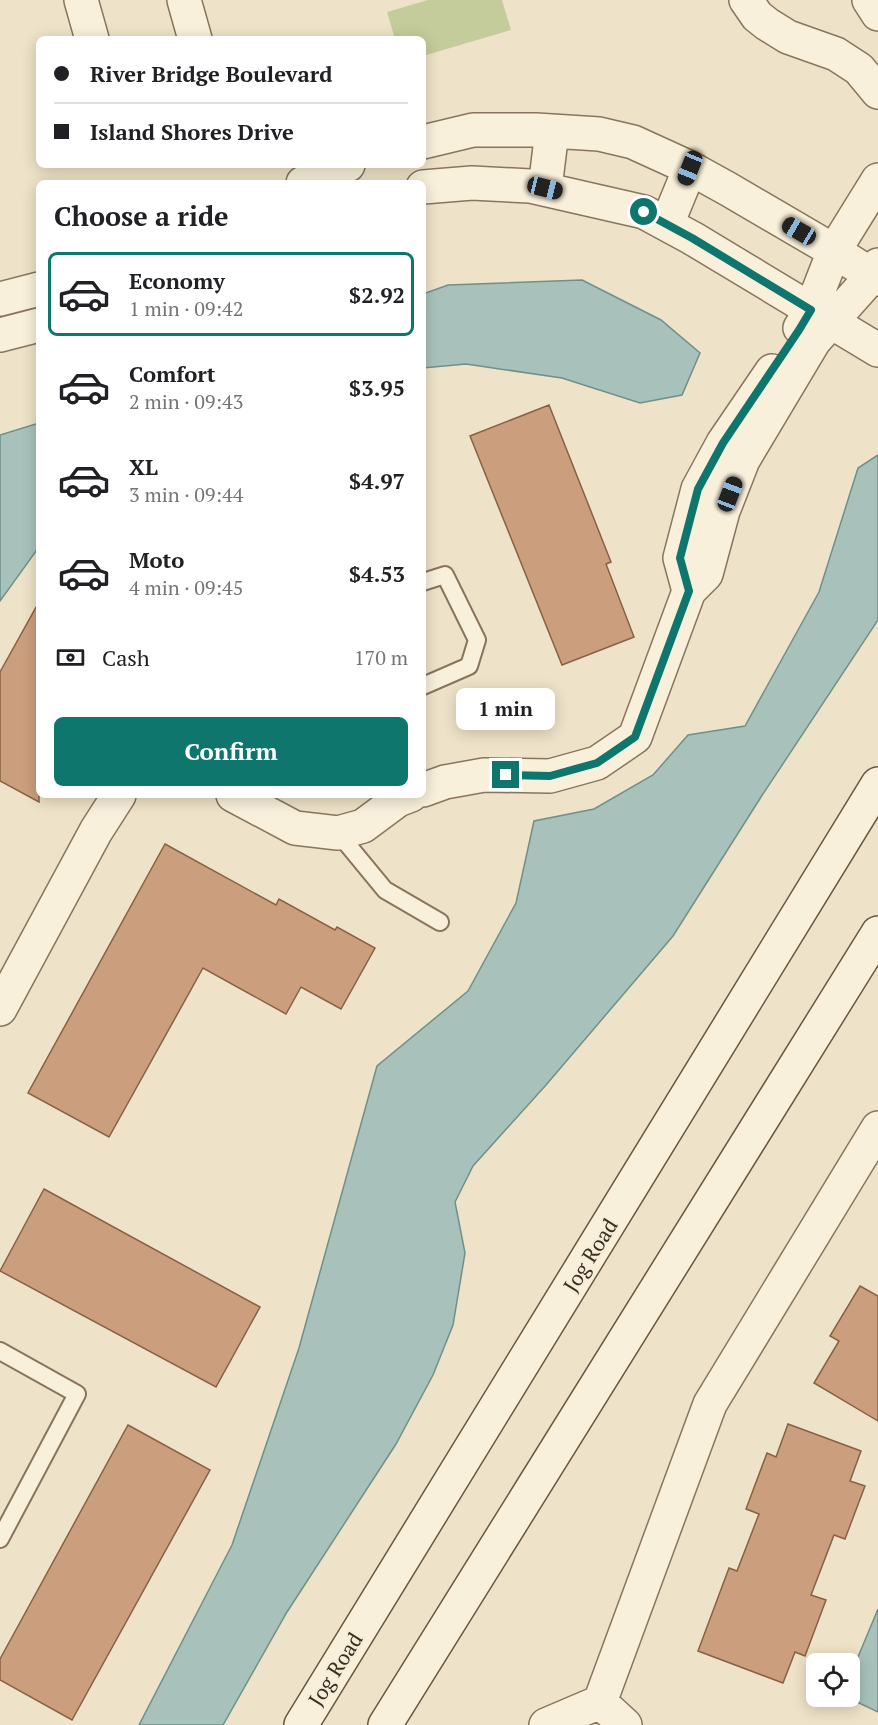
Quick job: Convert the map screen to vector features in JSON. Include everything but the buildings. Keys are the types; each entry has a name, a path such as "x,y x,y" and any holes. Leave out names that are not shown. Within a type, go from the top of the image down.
{"street":[{"path":"81,0 91,36"},
{"path":"184,0 194,36"},
{"path":"746,0 766,24 788,37 836,54 859,69 878,92"},
{"path":"869,0 878,14"},
{"path":"426,141 473,130 552,130 598,134 633,142 690,168 876,273 818,324"},
{"path":"545,188 552,130"},
{"path":"310,180 340,168"},
{"path":"667,224 690,168"},
{"path":"426,789 444,782 484,775 550,776 597,763 635,737 689,591 706,574 723,511 743,460 818,324 834,251 878,180"},
{"path":"426,187 472,183 530,186 644,212 692,238 818,324 878,350"},
{"path":"0,299 36,290"},
{"path":"0,335 36,326"},
{"name":"Jog Road","path":"301,1725 878,784"},
{"path":"0,1008 96,831 117,798"},
{"path":"239,798 295,828 338,833 363,826 403,798"},
{"path":"385,1725 878,933"},
{"path":"546,1725 600,1702 710,1404 878,1128"},
{"path":"600,1702 626,1725"}],"lane":[{"path":"426,581 445,575 477,640 469,666 426,686"},
{"path":"338,833 385,890 440,922"},
{"path":"0,1352 77,1394 0,1539"}],"green space":[{"path":"428,0 502,0 511,30 426,55 426,36 394,36 387,12"}],"water":[{"path":"582,280 661,320 700,353 682,395 640,403 562,378 466,364 426,368 426,293 448,285"},
{"path":"36,424 36,551 0,601 0,435"},
{"path":"878,455 878,620 761,797 673,936 546,1085 473,1166 455,1202 465,1253 453,1325 433,1375 396,1444 287,1612 223,1725 139,1725 232,1545 299,1348 377,1066 468,991 516,903 534,821 594,809 653,775 688,735 745,726 819,592 858,468"},
{"path":"878,1609 878,1712 860,1703 860,1653"}],"route":[{"path":"506,775 550,776 597,763 635,737 689,591 680,558 698,489 723,443 811,310 692,238 644,212"}]}
